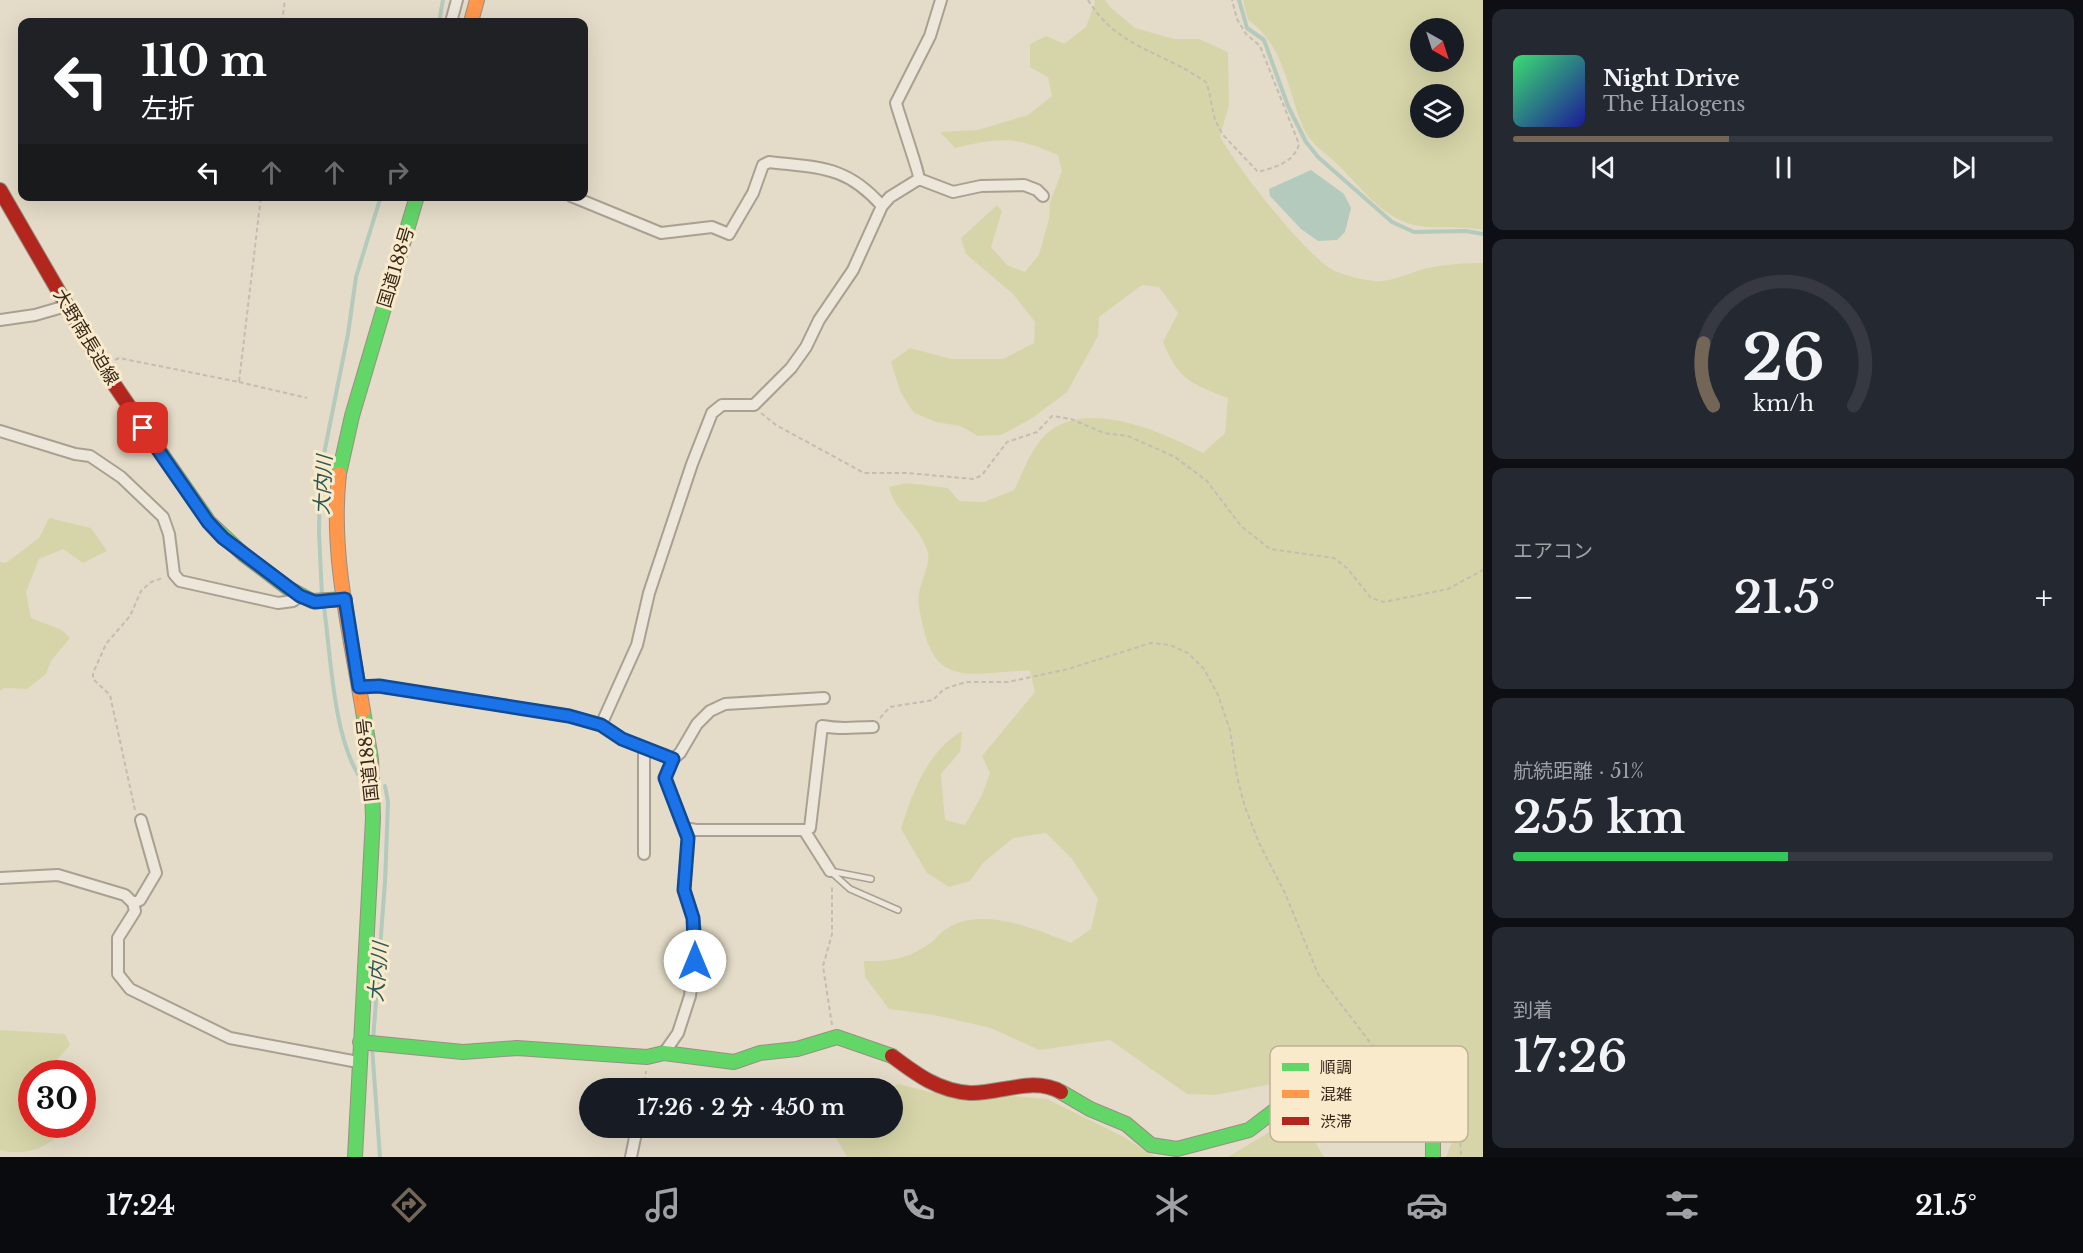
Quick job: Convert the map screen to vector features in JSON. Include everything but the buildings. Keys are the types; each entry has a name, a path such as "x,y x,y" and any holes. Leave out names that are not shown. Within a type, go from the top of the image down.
{"main road":[{"path":"472,18 477,0"},
{"name":"大野南長迫線","path":"0,190 103,368 208,522 223,538 300,596 315,602 339,600"},
{"name":"国道188号","path":"355,1157 358,1062 374,818 371,759 359,687 339,600 335,510 340,463 352,416 416,201"},
{"path":"360,1042 463,1052 517,1048 647,1057 664,1053 734,1062 760,1053 797,1049 832,1037 852,1040 888,1054 928,1082 946,1089 971,1093 1043,1085 1055,1089 1090,1110 1126,1124 1151,1145 1160,1148 1177,1149 1249,1130 1270,1114"}],"street":[{"path":"452,18 457,0"},
{"path":"919,179 920,172 913,161 896,103 930,36 940,0"},
{"path":"583,201 661,233 712,227 729,234 753,193 764,165 769,162 830,170 851,178 867,189 882,206"},
{"path":"919,179 953,192 981,186 1024,184 1043,196"},
{"path":"601,725 637,645 649,593 692,464 712,413 722,405 754,405 791,368 806,347 819,320 853,270 882,206 890,197 919,179"},
{"path":"0,320 35,315 66,306"},
{"path":"0,431 75,454 90,456 122,477 163,517 169,534 174,574 180,581 278,603 293,601 300,596"},
{"path":"359,687 379,686 569,716 601,725 622,739 673,759"},
{"path":"664,1053 678,1033 683,1020 695,961 693,918 684,890 688,838 665,778 673,759 680,753 697,724 710,711 725,704 824,698"},
{"path":"684,828 696,830 804,830 810,828 822,726 843,730 873,727"},
{"path":"644,748 644,854"},
{"path":"133,903 140,900 156,873 141,820"},
{"path":"804,830 830,871"},
{"path":"0,878 58,875 126,895 133,903 135,911 118,938 118,974 130,989 230,1038 358,1062"},
{"path":"631,1157 636,1138"}],"lane":[{"path":"830,871 871,879"},
{"path":"830,871 850,889 898,910"}],"path":[{"path":"283,18 285,0"},
{"path":"1088,0 1092,8 1125,40 1186,67 1207,83 1215,120 1223,135 1258,172 1281,165 1296,154 1299,144 1260,46 1246,34 1236,19 1232,0"},
{"path":"239,382 260,201"},
{"path":"103,368 119,358 307,398"},
{"path":"754,405 776,425 864,473 907,473 954,479 974,479 982,475 1007,442 1038,432 1052,416 1071,419 1104,433 1128,436 1175,457 1207,481 1241,526 1270,549 1334,558 1347,568 1371,598 1384,602 1448,589 1483,570"},
{"path":"141,820 134,808 110,695 93,679 93,673 106,644 130,616 141,591 150,582 174,574"},
{"path":"873,727 890,707 933,700 944,689 966,682 1008,681 1068,669 1151,643 1170,645 1188,653 1204,669 1218,695 1230,730 1237,777 1245,807 1259,843 1285,893 1318,974 1373,1046"},
{"path":"830,871 832,934 823,966 832,1037"},
{"path":"645,1078 647,1057"},
{"path":"1460,1142 1461,1157"}],"green space":[{"path":"1094,0 1105,0 1135,28 1174,39 1199,39 1228,52 1229,105 1220,136 1273,210 1323,263 1344,275 1381,281 1435,267 1483,263 1483,1157 1446,1157 1452,1142 1468,1142 1468,1046 1270,1046 1270,1084 1215,1095 1187,1094 1110,1040 1039,1050 991,1028 934,1015 889,1009 865,977 864,961 892,960 908,955 933,941 948,927 965,921 980,919 1011,923 1071,943 1091,929 1098,899 1072,859 1046,833 1013,838 982,864 970,881 949,887 927,873 901,829 916,787 930,761 939,750 962,731 960,752 941,774 945,820 965,825 982,795 990,773 982,756 1035,692 1030,671 981,674 953,671 941,664 932,652 925,634 919,603 928,553 925,543 897,504 889,487 906,483 948,488 959,501 984,502 1014,490 1040,441 1056,427 1076,420 1097,418 1120,421 1143,427 1203,453 1225,433 1228,398 1205,389 1181,373 1174,365 1163,342 1178,313 1159,287 1142,285 1099,317 1098,336 1067,392 1031,419 1001,435 978,436 960,426 936,422 914,413 901,393 891,362 910,348 951,359 1003,359 1034,343 1035,322 1013,294 966,254 961,238 997,205 1002,211 991,247 1007,265 1025,272 1039,255 1049,219 1050,202 1062,171 1058,155 1030,144 1007,140 955,148 940,132 978,130 1028,115 1052,96 1048,77 1030,67 1030,44 1046,36 1064,44 1086,27 1095,3"},
{"path":"1243,0 1483,0 1483,230 1418,226 1389,214 1373,201 1310,138 1303,127 1277,55 1260,30 1248,20"},
{"path":"49,518 91,528 107,551 83,563 63,549 39,559 26,592 31,618 62,630 70,638 51,661 46,674 27,689 4,688 0,691 0,562 6,563 39,538"},
{"path":"0,1030 65,1034 70,1045 57,1060 18,1060 18,1138 55,1138 29,1151 0,1150"},
{"path":"903,1085 966,1101 1012,1096 1047,1099 1124,1137 1155,1157 847,1157 836,1138 903,1138"},
{"path":"1270,1132 1270,1142 1315,1142 1324,1157 1228,1157"}],"shaded area":[{"path":"1311,170 1344,194 1351,208 1345,232 1337,240 1318,241 1301,229 1270,196 1269,189"}],"waterway":[{"name":"大内川","path":"440,18 443,0"},
{"path":"1239,0 1247,28 1264,40 1288,106 1306,142 1318,157 1392,222 1414,232 1466,231 1483,234"},
{"name":"大内川","path":"322,597 319,533 320,474 348,334 356,277 379,201"},
{"name":"大内川","path":"324,607 338,717 350,759 359,776"},
{"name":"大内川","path":"373,1040 385,882 388,802 385,786"},
{"name":"大内川","path":"372,1047 380,1157"}],"traffic: fast":[{"path":"339,474 352,416 416,201"},
{"path":"152,440 209,522 243,554 288,588 312,601 345,599"},
{"path":"355,1157 373,818 371,759 363,711"},
{"path":"360,1042 463,1052 517,1048 647,1057 664,1053 734,1062 760,1053 797,1049 837,1037 892,1056"},
{"path":"1061,1092 1090,1109 1126,1124 1151,1145 1177,1149 1249,1130 1270,1114"},
{"path":"1433,1142 1433,1157"}],"traffic: slow":[{"path":"472,18 477,0"},
{"path":"339,474 337,504 339,563 363,711"}],"traffic: jam":[{"path":"0,190 103,368 152,440"},
{"path":"892,1056 928,1080 958,1092 981,1093 1028,1086 1050,1087 1061,1092"}],"route":[{"path":"143,428 208,522 223,538 300,596 315,602 345,599 359,687 379,686 569,716 601,725 622,739 673,759 665,778 688,838 684,890 696,937 695,961"}]}
